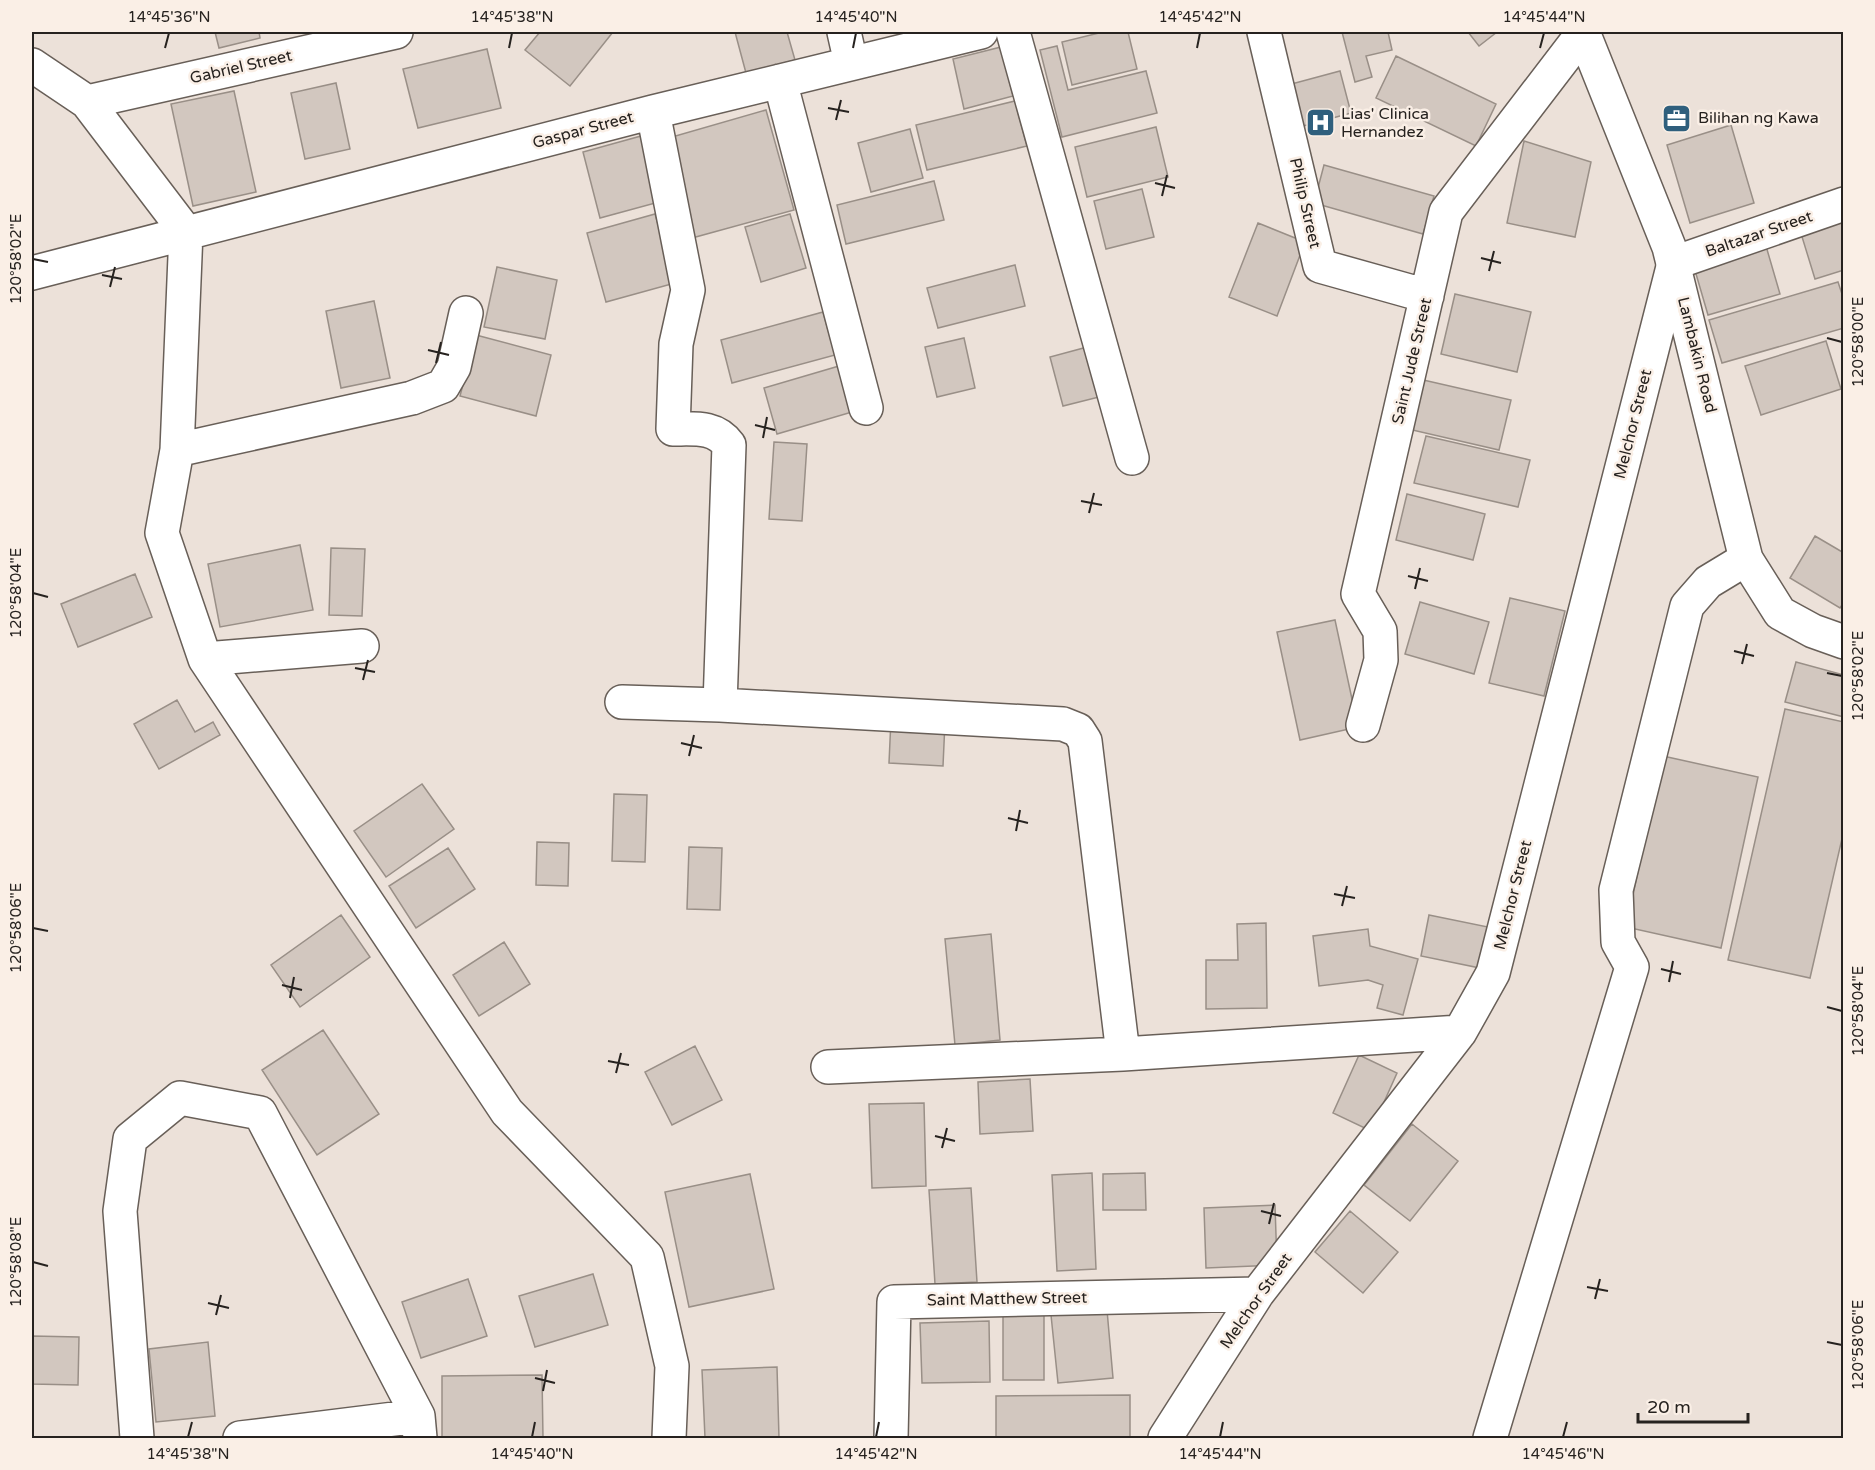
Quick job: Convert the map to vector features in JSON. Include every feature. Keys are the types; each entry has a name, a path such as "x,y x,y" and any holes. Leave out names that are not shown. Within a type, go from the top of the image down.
{"street":[{"name":"Gabriel Street","path":"87,102 396,32"},
{"name":"Gaspar Street","path":"32,273 780,81 847,47 981,32"},
{"path":"1013,32 1132,458"},
{"name":"Philip Street","path":"1264,32 1320,267 1426,296"},
{"name":"Saint Jude Street","path":"1363,725 1381,660 1380,631 1358,594 1446,212 1583,32"},
{"name":"Lambakin Road","path":"1583,32 1674,263 1746,559 1780,613 1813,632 1844,642"},
{"path":"32,65 87,102 186,232 177,450 162,533 205,659 507,1112 647,1257 672,1366 669,1438"},
{"path":"780,81 866,408"},
{"path":"653,112 688,290 676,344 673,429 721,434 729,445 720,705"},
{"name":"Baltazar Street","path":"1674,263 1844,204"},
{"name":"Melchor Street","path":"1165,1438 1257,1294 1460,1032 1493,973 1674,263"},
{"path":"177,450 412,398 443,386 454,367 466,314"},
{"path":"1490,1438 1632,967 1618,942 1616,890 1687,606 1708,582 1746,559"},
{"path":"205,659 362,646"},
{"path":"622,702 720,705 1063,724 1078,730 1085,741 1124,1054"},
{"path":"828,1067 1124,1054 1460,1032"},
{"path":"137,1438 120,1211 130,1138 180,1098 260,1113 419,1427 240,1438"},
{"name":"Saint Matthew Street","path":"891,1438 894,1302 1257,1294"}],"building":[{"path":"215,32 259,32 260,38 219,48"},
{"path":"540,32 613,32 570,86 525,50"},
{"path":"735,32 787,32 795,60 746,73"},
{"path":"1103,32 1128,32 1137,69 1072,85 1062,42"},
{"path":"1342,32 1388,32 1392,50 1366,56 1372,77 1355,82"},
{"path":"1468,32 1497,32 1479,46"},
{"path":"1057,46 1068,90 1146,71 1157,113 1062,137 1040,50"},
{"path":"1001,47 1013,96 964,109 953,59"},
{"path":"487,49 501,108 418,128 403,69"},
{"path":"1396,56 1496,104 1476,146 1376,98"},
{"path":"1340,71 1351,113 1296,128 1284,86"},
{"path":"336,83 350,149 305,159 291,93"},
{"path":"234,91 256,192 193,206 171,104"},
{"path":"1015,101 1027,146 927,170 916,125"},
{"path":"766,110 794,210 692,238 665,139"},
{"path":"1731,125 1754,203 1690,223 1667,145"},
{"path":"1156,127 1168,177 1087,197 1075,147"},
{"path":"910,129 923,178 871,192 858,143"},
{"path":"641,136 659,202 600,218 583,152"},
{"path":"1524,141 1591,162 1575,237 1507,223"},
{"path":"1324,165 1434,196 1423,234 1314,203"},
{"path":"934,181 944,220 846,244 837,205"},
{"path":"1142,189 1154,237 1106,249 1094,201"},
{"path":"655,214 675,283 606,302 587,233"},
{"path":"790,214 806,268 761,282 745,227"},
{"path":"1844,214 1844,270 1815,279 1799,227"},
{"path":"1258,223 1305,242 1277,316 1229,297"},
{"path":"1766,246 1780,294 1708,315 1694,267"},
{"path":"1015,265 1025,306 938,328 927,288"},
{"path":"497,267 557,280 545,339 484,327"},
{"path":"1838,282 1844,300 1844,328 1722,363 1709,320"},
{"path":"1455,294 1531,312 1517,372 1441,354"},
{"path":"374,301 390,378 341,388 326,311"},
{"path":"823,312 835,355 732,383 721,340"},
{"path":"476,335 551,355 536,416 460,396"},
{"path":"964,338 975,388 937,397 925,347"},
{"path":"1826,341 1841,389 1761,415 1745,366"},
{"path":"1091,346 1103,396 1063,406 1050,357"},
{"path":"839,366 852,412 777,434 764,388"},
{"path":"1419,379 1511,400 1499,450 1408,429"},
{"path":"1426,436 1530,460 1518,507 1414,483"},
{"path":"774,442 807,444 802,521 769,519"},
{"path":"1407,494 1485,514 1473,560 1396,540"},
{"path":"1815,536 1844,553 1844,602 1840,608 1790,578"},
{"path":"300,545 313,610 220,627 208,564"},
{"path":"331,548 365,549 362,616 329,615"},
{"path":"135,574 152,617 78,647 61,604"},
{"path":"1510,598 1565,611 1544,696 1489,683"},
{"path":"1420,602 1489,622 1474,674 1405,654"},
{"path":"1335,620 1358,727 1300,740 1277,632"},
{"path":"1796,662 1844,675 1844,717 1785,702"},
{"path":"177,700 195,732 213,722 220,735 159,769 134,724"},
{"path":"1785,709 1844,722 1844,830 1810,978 1728,960"},
{"path":"891,719 945,722 943,766 889,763"},
{"path":"1663,756 1758,777 1721,948 1626,927"},
{"path":"422,784 454,829 386,877 354,831"},
{"path":"614,794 647,795 645,862 612,861"},
{"path":"537,842 569,843 568,886 536,885"},
{"path":"689,847 722,848 720,910 687,909"},
{"path":"448,848 475,889 416,928 389,886"},
{"path":"341,915 370,957 300,1007 271,965"},
{"path":"1429,915 1488,927 1480,968 1421,956"},
{"path":"1266,923 1267,1008 1206,1009 1206,960 1238,960 1237,924"},
{"path":"1368,929 1370,946 1418,959 1403,1015 1377,1008 1383,985 1368,980 1319,986 1313,936"},
{"path":"991,934 1000,1040 955,1045 945,939"},
{"path":"504,942 530,984 479,1016 453,975"},
{"path":"323,1030 379,1114 317,1155 262,1070"},
{"path":"695,1046 722,1100 672,1125 645,1072"},
{"path":"1359,1055 1397,1073 1371,1131 1333,1113"},
{"path":"1030,1079 1033,1131 980,1134 978,1082"},
{"path":"924,1103 926,1186 872,1188 869,1104"},
{"path":"1412,1124 1458,1161 1410,1221 1364,1185"},
{"path":"1092,1173 1096,1269 1057,1271 1052,1175"},
{"path":"1145,1173 1146,1210 1103,1210 1103,1174"},
{"path":"750,1174 774,1289 689,1307 665,1192"},
{"path":"971,1188 977,1282 935,1284 929,1190"},
{"path":"1275,1205 1277,1265 1206,1268 1204,1208"},
{"path":"1350,1211 1398,1252 1363,1293 1315,1252"},
{"path":"593,1274 608,1325 535,1347 519,1296"},
{"path":"468,1279 487,1336 421,1358 402,1302"},
{"path":"1107,1310 1113,1378 1058,1383 1051,1315"},
{"path":"1003,1314 1044,1314 1044,1380 1003,1380"},
{"path":"989,1321 990,1382 922,1383 920,1323"},
{"path":"32,1336 79,1337 78,1385 32,1384"},
{"path":"208,1342 215,1416 156,1422 149,1349"},
{"path":"777,1367 779,1438 705,1438 702,1370"},
{"path":"542,1375 543,1438 442,1438 442,1376"},
{"path":"1130,1395 1130,1438 996,1438 996,1396"}],"place":[{"name":"Bilihan ng Kawa","path":"1677,118"},
{"name":"Lias' Clinica Hernandez","path":"1320,123"}]}
